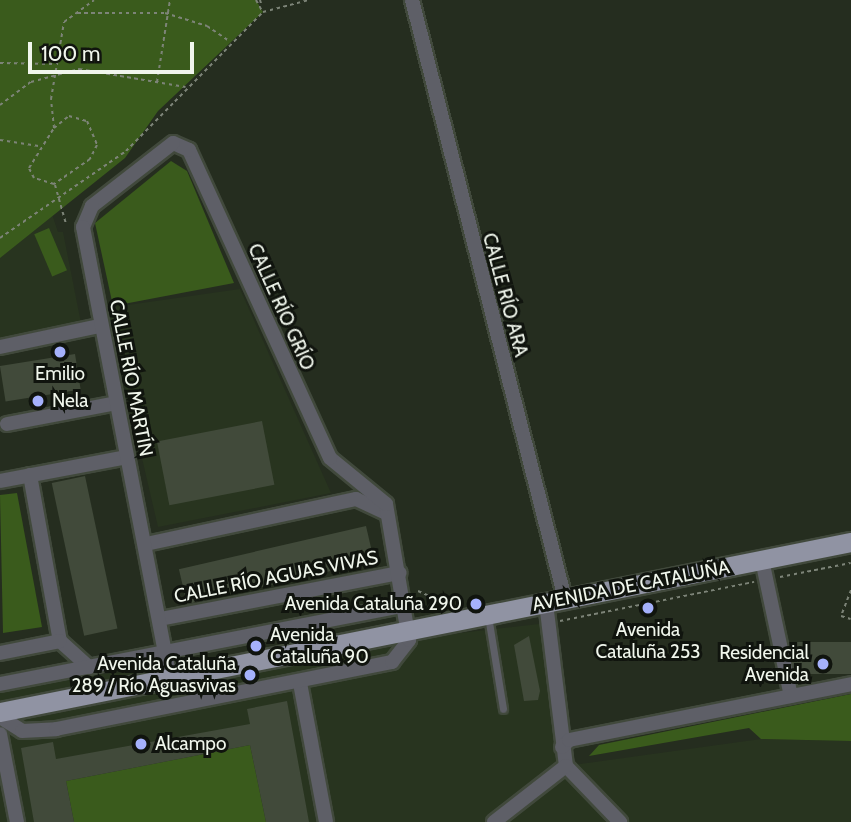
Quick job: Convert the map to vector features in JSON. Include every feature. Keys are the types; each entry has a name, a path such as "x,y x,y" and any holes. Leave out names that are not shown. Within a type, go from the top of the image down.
{"main road":[{"name":"AVENIDA DE CATALUÑA","path":"0,714 851,542"}],"street":[{"name":"CALLE RÍO ARA","path":"412,0 556,601 548,623 566,766"},
{"name":"CALLE RÍO MARTÍN","path":"170,678 84,234 88,211 156,151 173,143 189,150"},
{"name":"CALLE RÍO GRÍO","path":"189,150 326,450 351,477 384,500 412,630"},
{"path":"0,347 100,326"},
{"path":"7,424 116,403"},
{"path":"0,481 127,457"},
{"path":"30,475 60,641 89,667"},
{"path":"349,502 351,477"},
{"path":"146,544 349,502 374,502 389,517"},
{"path":"762,560 791,695"},
{"name":"CALLE RÍO AGUAS VIVAS","path":"160,619 400,573"},
{"path":"0,684 407,605"},
{"name":"AVENIDA DE CATALUÑA","path":"0,714 22,731 56,729 300,683 392,662 405,650 412,630"},
{"path":"0,653 60,641"},
{"path":"300,683 326,822"},
{"path":"564,742 851,684"},
{"path":"0,734 17,822"},
{"path":"494,822 566,766 620,822"}],"lane":[{"path":"488,615 503,709"}],"path":[{"path":"54,128 54,72 64,22 94,0"},
{"path":"157,82 165,13 170,0"},
{"path":"256,0 263,12"},
{"path":"260,0 263,12"},
{"path":"0,238 57,202 126,151 230,41 263,12 309,0"},
{"path":"74,13 165,13 207,26 230,41"},
{"path":"0,63 56,64"},
{"path":"0,104 54,72 79,69 186,88"},
{"path":"69,116 87,121 97,145 90,159 54,184 34,178 29,167 54,128 69,116"},
{"path":"0,140 40,147"},
{"path":"54,184 57,202 66,224"},
{"path":"776,578 851,563"},
{"name":"AVENIDA DE CATALUÑA","path":"548,623 758,581"},
{"path":"851,590 841,616 851,619"},
{"path":"418,591 451,606"}],"shaded area":[{"path":"52,214 58,232 63,232 81,323 0,339 0,257"},
{"path":"240,289 331,493 158,527 107,308"},
{"path":"548,623 566,766 761,739 851,741 851,822 0,822 0,686"}],"green space":[{"path":"0,0 256,0 263,12 158,111 125,158 0,258"},
{"path":"171,161 187,171 234,283 113,306 95,223"},
{"path":"49,228 67,270 52,277 34,234"},
{"path":"17,493 42,627 3,633 0,495"},
{"path":"851,694 851,741 761,739 749,728 589,756 599,745"},
{"path":"250,745 266,822 74,822 66,781"}],"building":[{"path":"75,354 81,390 6,401 0,366"},
{"path":"262,421 274,485 169,505 157,441"},
{"path":"85,476 117,629 84,636 52,483"},
{"path":"366,526 374,561 187,604 179,569"},
{"path":"529,636 540,691 538,700 524,701 514,645"},
{"name":"Residencial Avenida","path":"791,642 851,642 851,674 791,674"},
{"path":"287,701 309,822 266,822 250,745 66,781 74,822 34,822 21,748 53,742 56,759 250,724 247,709"}],"place":[{"name":"Emilio","path":"60,352"},
{"name":"Nela","path":"38,401"},
{"name":"Avenida Cataluña 290","path":"476,604"},
{"name":"Avenida Cataluña 253","path":"648,608"},
{"name":"Avenida Cataluña 90","path":"256,646"},
{"name":"Residencial Avenida","path":"823,664"},
{"name":"Avenida Cataluña 289 / Río Aguasvivas","path":"250,675"},
{"name":"Alcampo","path":"141,744"}]}
